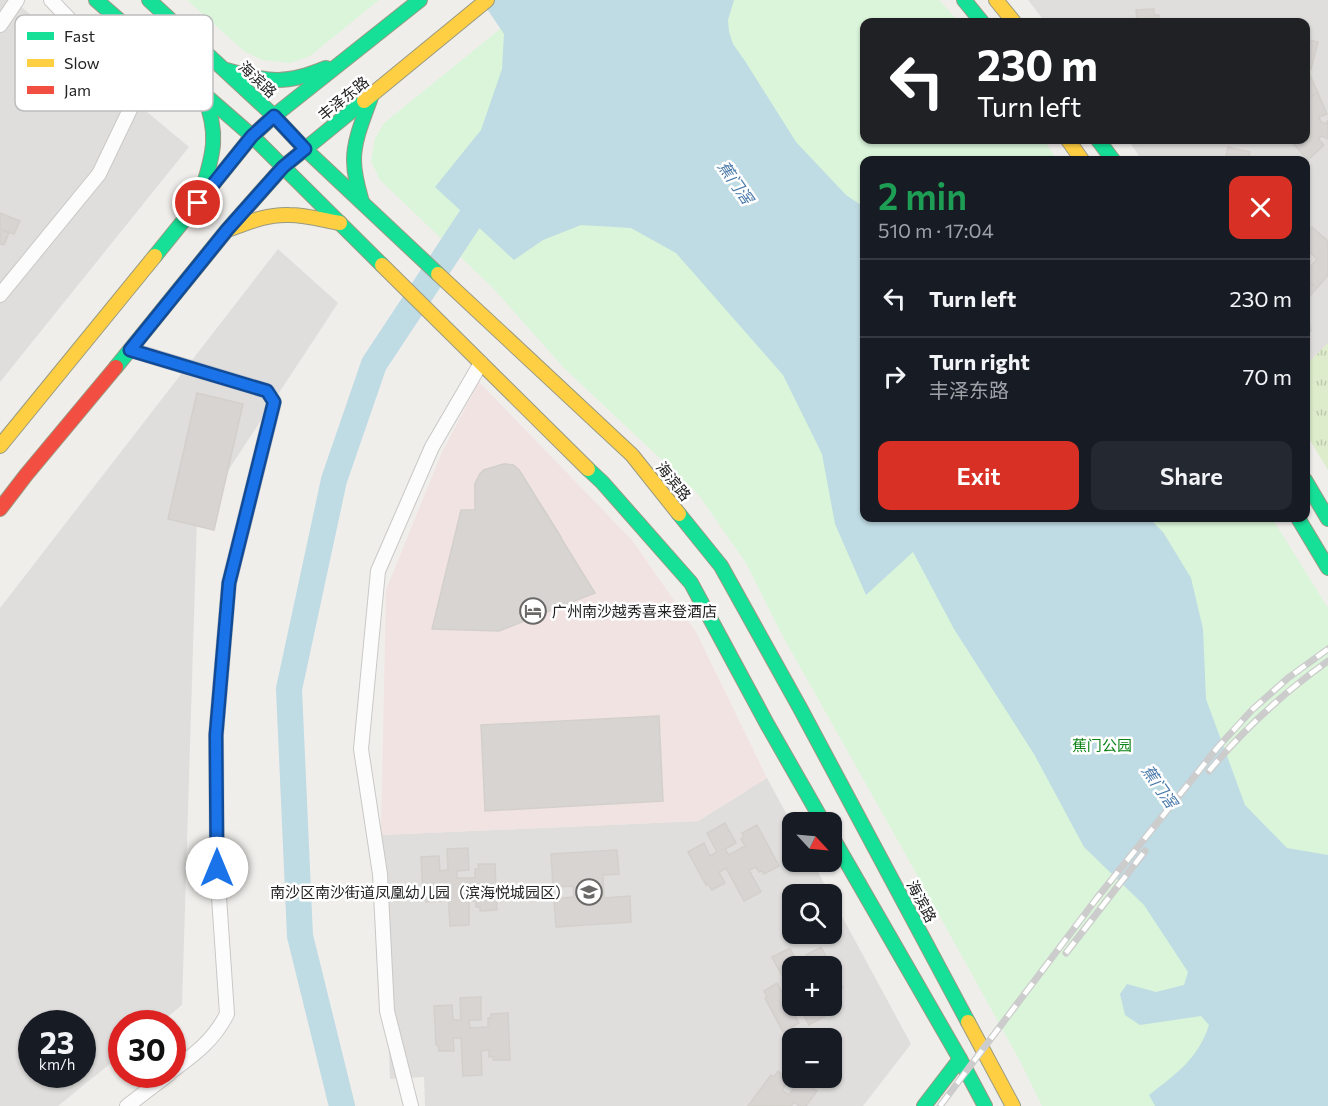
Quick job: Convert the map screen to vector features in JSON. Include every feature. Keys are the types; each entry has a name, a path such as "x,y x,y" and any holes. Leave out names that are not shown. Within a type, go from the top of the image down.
{"street":[{"path":"0,25 17,0"},
{"path":"51,0 65,15"},
{"path":"96,0 113,15"},
{"name":"海滨路","path":"149,0 165,15"},
{"name":"丰泽东路","path":"0,446 252,136 420,0"},
{"name":"丰泽东路","path":"0,508 227,230 283,167 487,0"},
{"path":"964,0 979,18"},
{"path":"996,0 1011,18"},
{"name":"海滨路","path":"213,59 274,116 305,149 632,455 722,566 1013,1106"},
{"path":"224,69 260,79 277,81 309,76 345,60"},
{"path":"362,202 356,179 354,157 358,131 371,96"},
{"path":"213,102 252,136 602,482 691,583 817,812"},
{"path":"0,295 99,174 129,111"},
{"path":"198,203 210,166 213,140 210,111"},
{"path":"227,230 253,220 280,215 309,217 340,224"},
{"path":"130,350 267,391 274,402 229,583 216,729 217,868 227,1014 206,1044 186,1061"},
{"path":"411,1106 387,1011 380,874 361,749 378,571 432,447 481,363"},
{"path":"1310,488 1328,519"},
{"path":"1300,522 1328,568"},
{"path":"842,854 982,1100 969,1106"},
{"path":"924,1106 960,1059"},
{"path":"128,1106 151,1088"}],"shaded area":[{"path":"0,0 13,0 31,15 15,15 15,111 146,111 189,147 0,382"},
{"path":"1028,0 1328,0 1328,343 1310,361 1310,156 1139,156 1131,144 1310,144 1310,18 1042,18"},
{"path":"278,249 338,303 197,518 182,1005 176,1010 108,1010 108,1066 96,1075 96,1010 18,1010 18,1088 80,1088 58,1106 0,1106 0,608"},
{"name":"广州南沙越秀喜来登酒店","path":"479,382 632,540 696,632 767,778 698,821 381,835 386,590 442,452"},
{"path":"767,778 785,812 782,812 782,872 818,872 825,884 782,884 782,944 842,944 842,916 911,1044 863,1106 425,1106 424,1077 390,1079 381,835 698,821"}],"green space":[{"path":"187,0 379,0 310,56 290,63 262,60 244,51 213,23 213,15 204,15"},
{"name":"蕉门公园","path":"536,0 939,0 955,18 860,18 860,144 1047,144 1054,156 860,156 860,522 1274,522 1328,608 1328,1106 1042,1106 1021,1063 781,633 746,563 698,494 564,368 493,288 380,180 371,161 375,139 384,123"},
{"path":"1328,343 1328,470 1310,440 1310,361"}],"water":[{"name":"蕉门滘","path":"481,0 734,0 728,20 733,44 796,142 846,195 860,204 860,522 1153,522 1163,532 1191,578 1203,629 1206,699 1245,805 1287,848 1328,855 1328,1106 1155,1106 1149,1095 1177,1073 1192,1057 1209,1025 1201,1016 1140,1025 1125,1015 1120,994 1127,984 1156,992 1184,985 1188,972 1144,905 1084,847 1034,754 954,629 913,552 866,595 835,524 822,454 783,375 676,253 631,228 581,225 543,240 514,260 435,187 481,130 502,69 504,34"}],"building":[{"path":"1154,9 1154,15 1159,15 1159,18 1137,18 1136,10"},
{"path":"1310,40 1318,42 1310,69"},
{"path":"1310,75 1318,93 1310,97"},
{"path":"1318,93 1327,114 1319,117 1321,122 1326,124 1328,120 1328,139 1322,136 1318,139 1324,145 1310,158 1310,156 1304,156 1294,144 1310,144 1310,97"},
{"path":"1228,147 1250,152 1249,156 1226,156"},
{"path":"0,213 20,221 14,234 0,229"},
{"path":"1312,227 1328,241 1328,275 1317,288 1310,282 1310,267 1317,259 1310,253 1310,229"},
{"path":"0,229 9,233 4,245 0,244"},
{"path":"1310,282 1317,288 1310,296"},
{"path":"197,393 243,404 214,530 168,519"},
{"path":"504,464 513,465 519,470 561,537 562,543 555,549 484,572 478,565 475,484 484,470"},
{"path":"504,464 513,465 519,470 595,593 499,631 432,629 461,510 475,510 475,484 480,474 484,470"},
{"path":"659,716 663,801 485,811 481,725"},
{"path":"725,823 736,843 725,849 729,855 745,846 741,839 744,837 742,833 757,825 779,866 764,874 756,867 749,870 761,892 744,901 726,868 719,872 725,883 712,890 708,884 706,885 688,852 704,843 710,856 717,852 707,833"},
{"path":"468,848 469,870 457,871 457,878 475,878 475,869 479,869 478,864 495,864 497,910 480,911 480,907 476,907 476,901 469,901 469,925 450,926 448,889 440,889 441,901 426,902 426,895 423,895 421,857 439,856 440,871 448,870 447,849"},
{"name":"南沙区南沙街道凤凰幼儿园（滨海悦城园区）","path":"617,850 619,874 603,875 604,898 630,896 631,922 556,927 554,899 574,897 573,886 553,887 551,854"},
{"path":"821,947 826,956 806,956"},
{"path":"790,948 794,956 782,956 782,975 772,957"},
{"path":"777,983 782,992 782,1016 795,1016 799,1023 790,1028 782,1028 782,1030 765,998 767,997 764,991"},
{"path":"481,997 481,1020 469,1020 470,1028 488,1027 488,1018 491,1018 491,1014 508,1013 510,1060 493,1060 493,1056 489,1057 489,1050 481,1051 482,1075 463,1076 461,1038 453,1038 454,1051 439,1051 436,1045 434,1006 452,1005 453,1020 461,1020 460,998"},
{"path":"804,1016 825,1016 809,1025"},
{"path":"778,1071 782,1074 782,1090 789,1095 794,1088 813,1088 817,1091 806,1106 799,1106 794,1102 791,1106 748,1106 771,1075 774,1077"}],"waterway":[{"path":"342,1106 300,936 289,689 334,480 374,364 470,219"}],"railway":[{"path":"940,1106 1097,898 1218,747 1252,710 1288,678 1328,649"},
{"path":"1209,771 1265,712 1328,661"},
{"path":"1066,953 1145,851"}],"traffic: fast":[{"path":"96,0 113,15"},
{"path":"149,0 165,15"},
{"path":"155,256 252,136 420,0"},
{"path":"964,0 979,18"},
{"path":"213,59 438,274"},
{"path":"226,70 276,80 311,74 326,68"},
{"path":"362,202 355,176 354,152 371,97"},
{"path":"116,367 227,230 283,167 364,101"},
{"path":"213,102 252,136 382,265"},
{"path":"202,190 212,154 213,132 210,111"},
{"path":"1101,144 1110,156"},
{"path":"588,469 691,583 817,812"},
{"path":"1310,488 1328,519"},
{"path":"679,514 721,566 800,708 968,1022"},
{"path":"1300,522 1328,568"},
{"path":"842,854 985,1106"},
{"path":"924,1106 960,1059"}],"traffic: slow":[{"path":"364,101 487,0"},
{"path":"996,0 1011,18"},
{"path":"1071,144 1079,156"},
{"path":"230,229 259,219 281,215 302,216 340,223"},
{"path":"0,446 155,256"},
{"path":"382,265 588,469"},
{"path":"438,274 632,455 679,514"},
{"path":"968,1022 1013,1106"}],"traffic: jam":[{"path":"0,509 116,367"}],"place":[{"name":"广州南沙越秀喜来登酒店","path":"533,611"},
{"name":"南沙区南沙街道凤凰幼儿园（滨海悦城园区）","path":"589,892"}],"route":[{"path":"198,203 252,136 274,116 305,149 283,167 227,230 130,350 267,391 274,402 229,583 216,735 217,868"}]}
